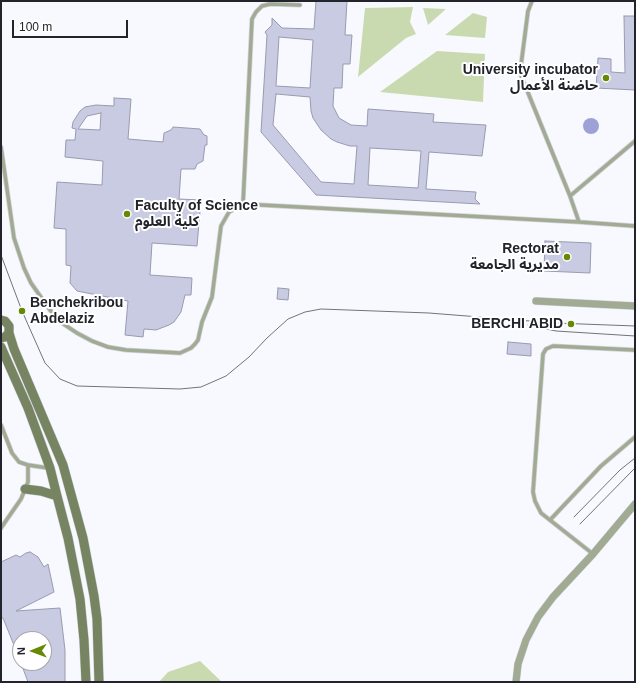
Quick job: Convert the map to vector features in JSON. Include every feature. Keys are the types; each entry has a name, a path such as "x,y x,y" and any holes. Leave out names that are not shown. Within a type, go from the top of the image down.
{"main road":[{"path":"1,319 8,323 14,350 63,465 83,538 97,619 99,682"},
{"path":"1,338 5,337 9,333"},
{"path":"1,346 28,408 50,468 68,538 80,599 86,682"},
{"path":"50,468 63,465"},
{"path":"25,489 41,491 57,496"}],"street":[{"path":"536,301 635,306"},
{"path":"516,682 518,664 526,640 538,617 553,597 593,554 635,504"}],"lane":[{"path":"532,1 528,11 520,73 570,196 578,222"},
{"path":"243,204 252,19 262,6 270,4 300,6"},
{"path":"570,196 635,141"},
{"path":"1,147 14,238 22,263 31,283 50,310 62,323 92,341 108,347 126,350 180,353 191,348 195,344 198,340 202,322 212,297 221,226 225,216 243,204 635,226"},
{"path":"593,554 541,513 536,506 534,492 544,351 553,346 635,350"},
{"path":"1,425 12,453 19,462 28,465 50,468"},
{"path":"550,520 601,466 635,437"},
{"path":"1,528 21,499 28,482 28,465"}],"green space":[{"path":"413,7 410,22 416,34 406,38 358,77 365,8"},
{"path":"423,8 446,9 428,25"},
{"path":"473,13 487,17 485,38 445,35"},
{"path":"437,51 485,54 483,102 380,92"},
{"path":"200,661 222,682 159,682 168,672"}],"water":[{"path":"591,118 597,120 599,126 597,132 591,134 585,132 583,126 585,120"}],"building":[{"path":"316,1 347,1 345,35 352,35 350,64 343,64 342,88 334,88 333,106 339,118 351,125 367,126 368,109 434,114 433,122 486,125 482,156 429,152 426,189 476,192 475,199 480,204 316,195 261,132 267,35 265,32 272,25 272,18 282,28 314,29","holes":["279,37 313,40 310,88 276,86","276,94 310,97 313,118 321,130 337,142 350,146 357,146 354,184 321,182 273,125","370,148 421,151 418,188 368,185"]},
{"path":"624,16 635,16 635,90 596,88 598,58 611,59 611,72 625,73"},
{"name":"Faculty of Science كلية العلوم","path":"114,98 131,99 128,139 163,142 164,133 171,130 173,127 200,129 204,135 207,136 207,145 205,145 203,161 197,164 195,169 181,169 179,199 201,200 197,246 152,243 150,275 192,278 191,295 185,295 181,312 174,322 156,330 144,329 143,337 125,335 128,301 77,291 70,283 71,266 66,265 66,229 54,228 57,182 102,185 103,161 65,157 66,140 75,140 76,129 72,128 73,122 80,111 85,107 96,105 114,106","holes":["101,113 100,130 78,129 87,116"]},
{"name":"Rectorat مديرية الجامعة","path":"545,241 591,243 590,273 544,271"},
{"path":"278,288 289,289 288,300 277,299"},
{"path":"508,342 531,344 531,356 507,354"},
{"path":"30,552 38,557 44,567 48,564 54,592 16,611 60,608 65,650 65,682 28,682 24,671 52,671 52,631 12,631 12,640 3,618 1,618 1,562 16,555 20,557"}],"tram line":[{"path":"1,255 22,311 45,363 60,379 77,386 180,389 201,387 226,376 249,357 288,319 305,312 321,309 429,313 555,323 635,326"},
{"path":"528,325 556,331 635,336"},
{"path":"574,517 620,470 635,458"},
{"path":"580,524 635,468"}],"place":[{"name":"University incubator حاضنة الأعمال","path":"606,78"},
{"name":"Faculty of Science كلية العلوم","path":"127,214"},
{"name":"Rectorat مديرية الجامعة","path":"567,257"},
{"name":"Benchekribou Abdelaziz","path":"22,311"},
{"name":"BERCHI ABID","path":"571,324"}]}
